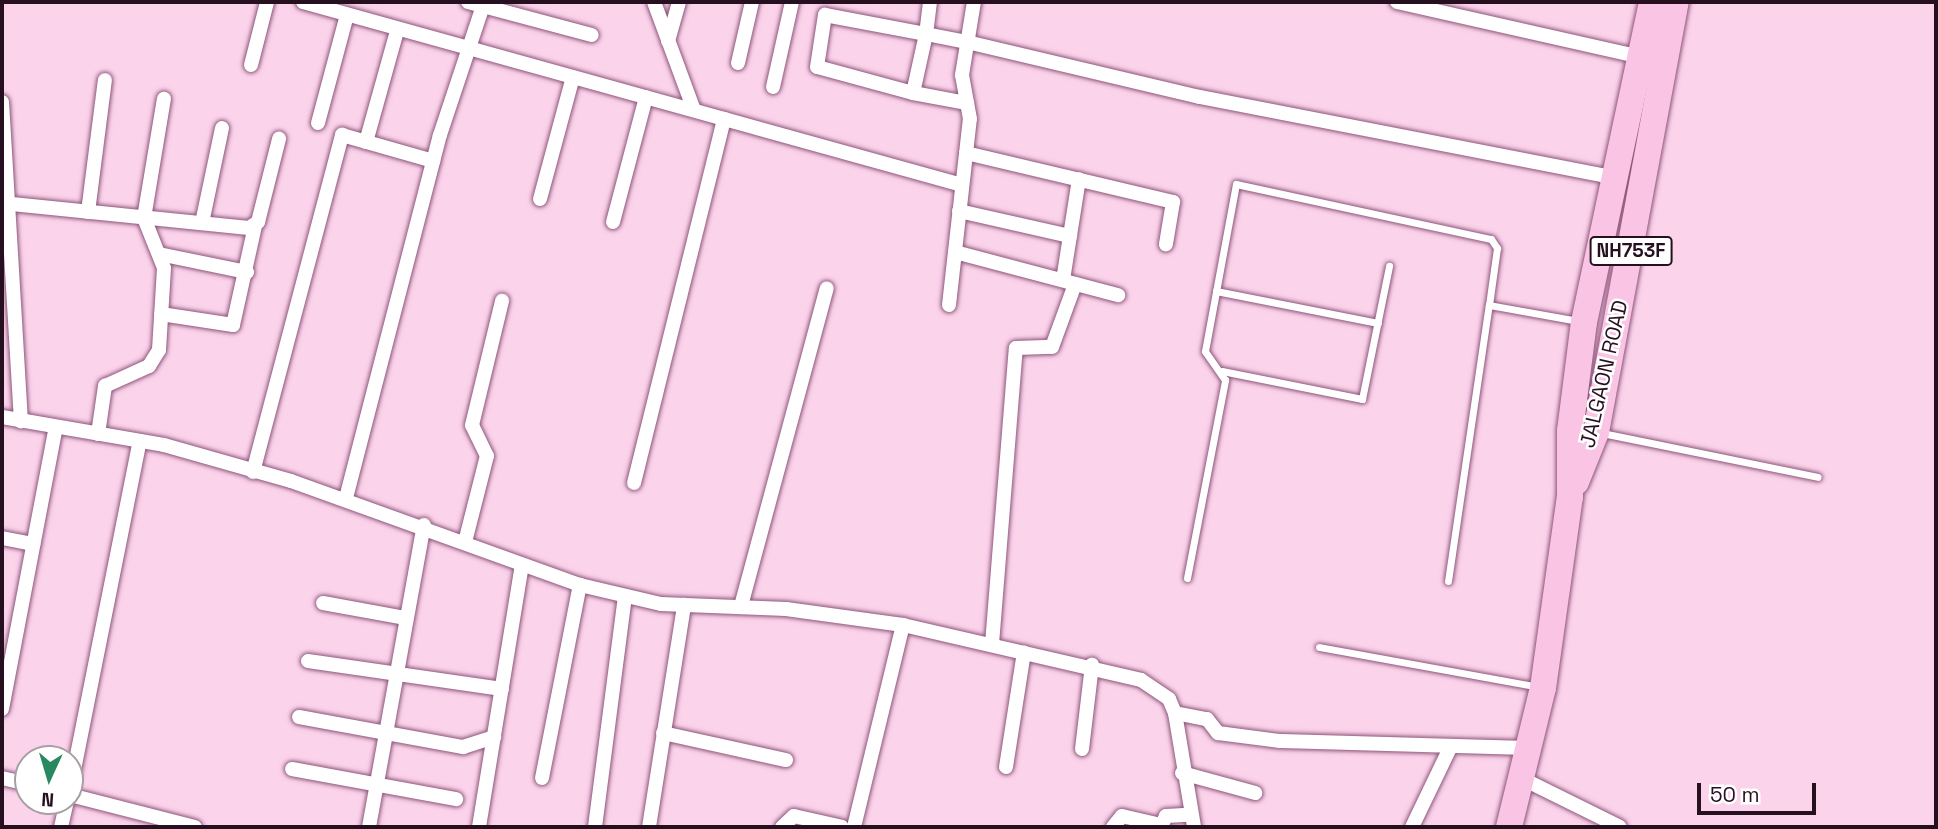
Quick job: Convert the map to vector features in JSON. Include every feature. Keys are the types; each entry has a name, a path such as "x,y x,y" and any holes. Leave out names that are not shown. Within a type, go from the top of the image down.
{"highway":[{"name":"JALGAON ROAD","path":"1509,827 1543,688 1570,497 1570,431 1584,322 1618,178 1652,2"},
{"name":"JALGAON ROAD","path":"1570,497 1596,432 1676,2"}],"street":[{"path":"251,65 267,2"},
{"path":"303,2 470,53 573,77 962,185"},
{"path":"468,2 493,6 592,35"},
{"path":"654,2 694,110"},
{"path":"668,40 679,2"},
{"path":"738,63 752,2"},
{"path":"773,87 792,2"},
{"path":"913,93 930,2"},
{"path":"949,305 966,153 967,42 974,2"},
{"path":"1397,2 1642,58"},
{"path":"346,498 433,161 470,53 493,6"},
{"path":"318,123 347,15"},
{"path":"967,103 913,93 817,67 825,15 967,42 1200,96 1618,178"},
{"path":"366,142 397,31"},
{"path":"540,199 573,77"},
{"path":"88,212 105,80"},
{"path":"613,222 646,97"},
{"path":"98,434 108,381 156,360 164,268 144,218 164,99"},
{"path":"2,102 5,204 21,421"},
{"path":"635,483 724,119"},
{"path":"202,223 222,128"},
{"path":"253,471 342,135 433,161"},
{"path":"161,314 233,325 247,272 255,226 279,139"},
{"path":"966,153 1173,202 1166,244"},
{"path":"992,644 1016,348 1052,347 1069,282 1070,236 1079,179"},
{"path":"5,204 255,226"},
{"path":"960,211 1070,236"},
{"path":"955,252 1118,295"},
{"path":"159,254 247,272"},
{"path":"741,606 827,288"},
{"path":"465,542 487,456 472,425 502,301"},
{"path":"2,417 140,441 253,471 424,524 580,585 625,596 684,605 741,606 903,625 1092,665 1157,688 1175,713 1191,821 1166,816 1161,826 1122,816 1113,827"},
{"path":"2,709 4,685 56,427"},
{"path":"80,745 140,441"},
{"path":"369,827 424,524"},
{"path":"2,538 33,544"},
{"path":"480,827 522,564"},
{"path":"542,778 580,585"},
{"path":"595,827 625,596"},
{"path":"323,603 405,618"},
{"path":"649,827 684,605"},
{"path":"854,827 903,625"},
{"path":"1006,767 1024,652"},
{"path":"308,661 395,677 502,689"},
{"path":"1082,749 1092,665"},
{"path":"1175,713 1207,719 1219,733 1267,740 1529,748"},
{"path":"299,717 463,747 494,737"},
{"path":"663,733 786,760"},
{"path":"1412,827 1451,746"},
{"path":"292,769 456,799"},
{"path":"1182,773 1255,793"},
{"path":"1521,778 1620,827"},
{"path":"84,797 195,827"},
{"path":"782,827 794,816 842,827"}],"lane":[{"path":"1390,266 1362,399 1223,371 1205,351 1234,188 1242,181 1491,239 1497,248 1448,581"},
{"path":"1216,290 1378,323"},
{"path":"1489,305 1584,322"},
{"path":"1188,578 1223,371"},
{"path":"1596,432 1818,477"},
{"path":"1320,647 1543,688"}]}
